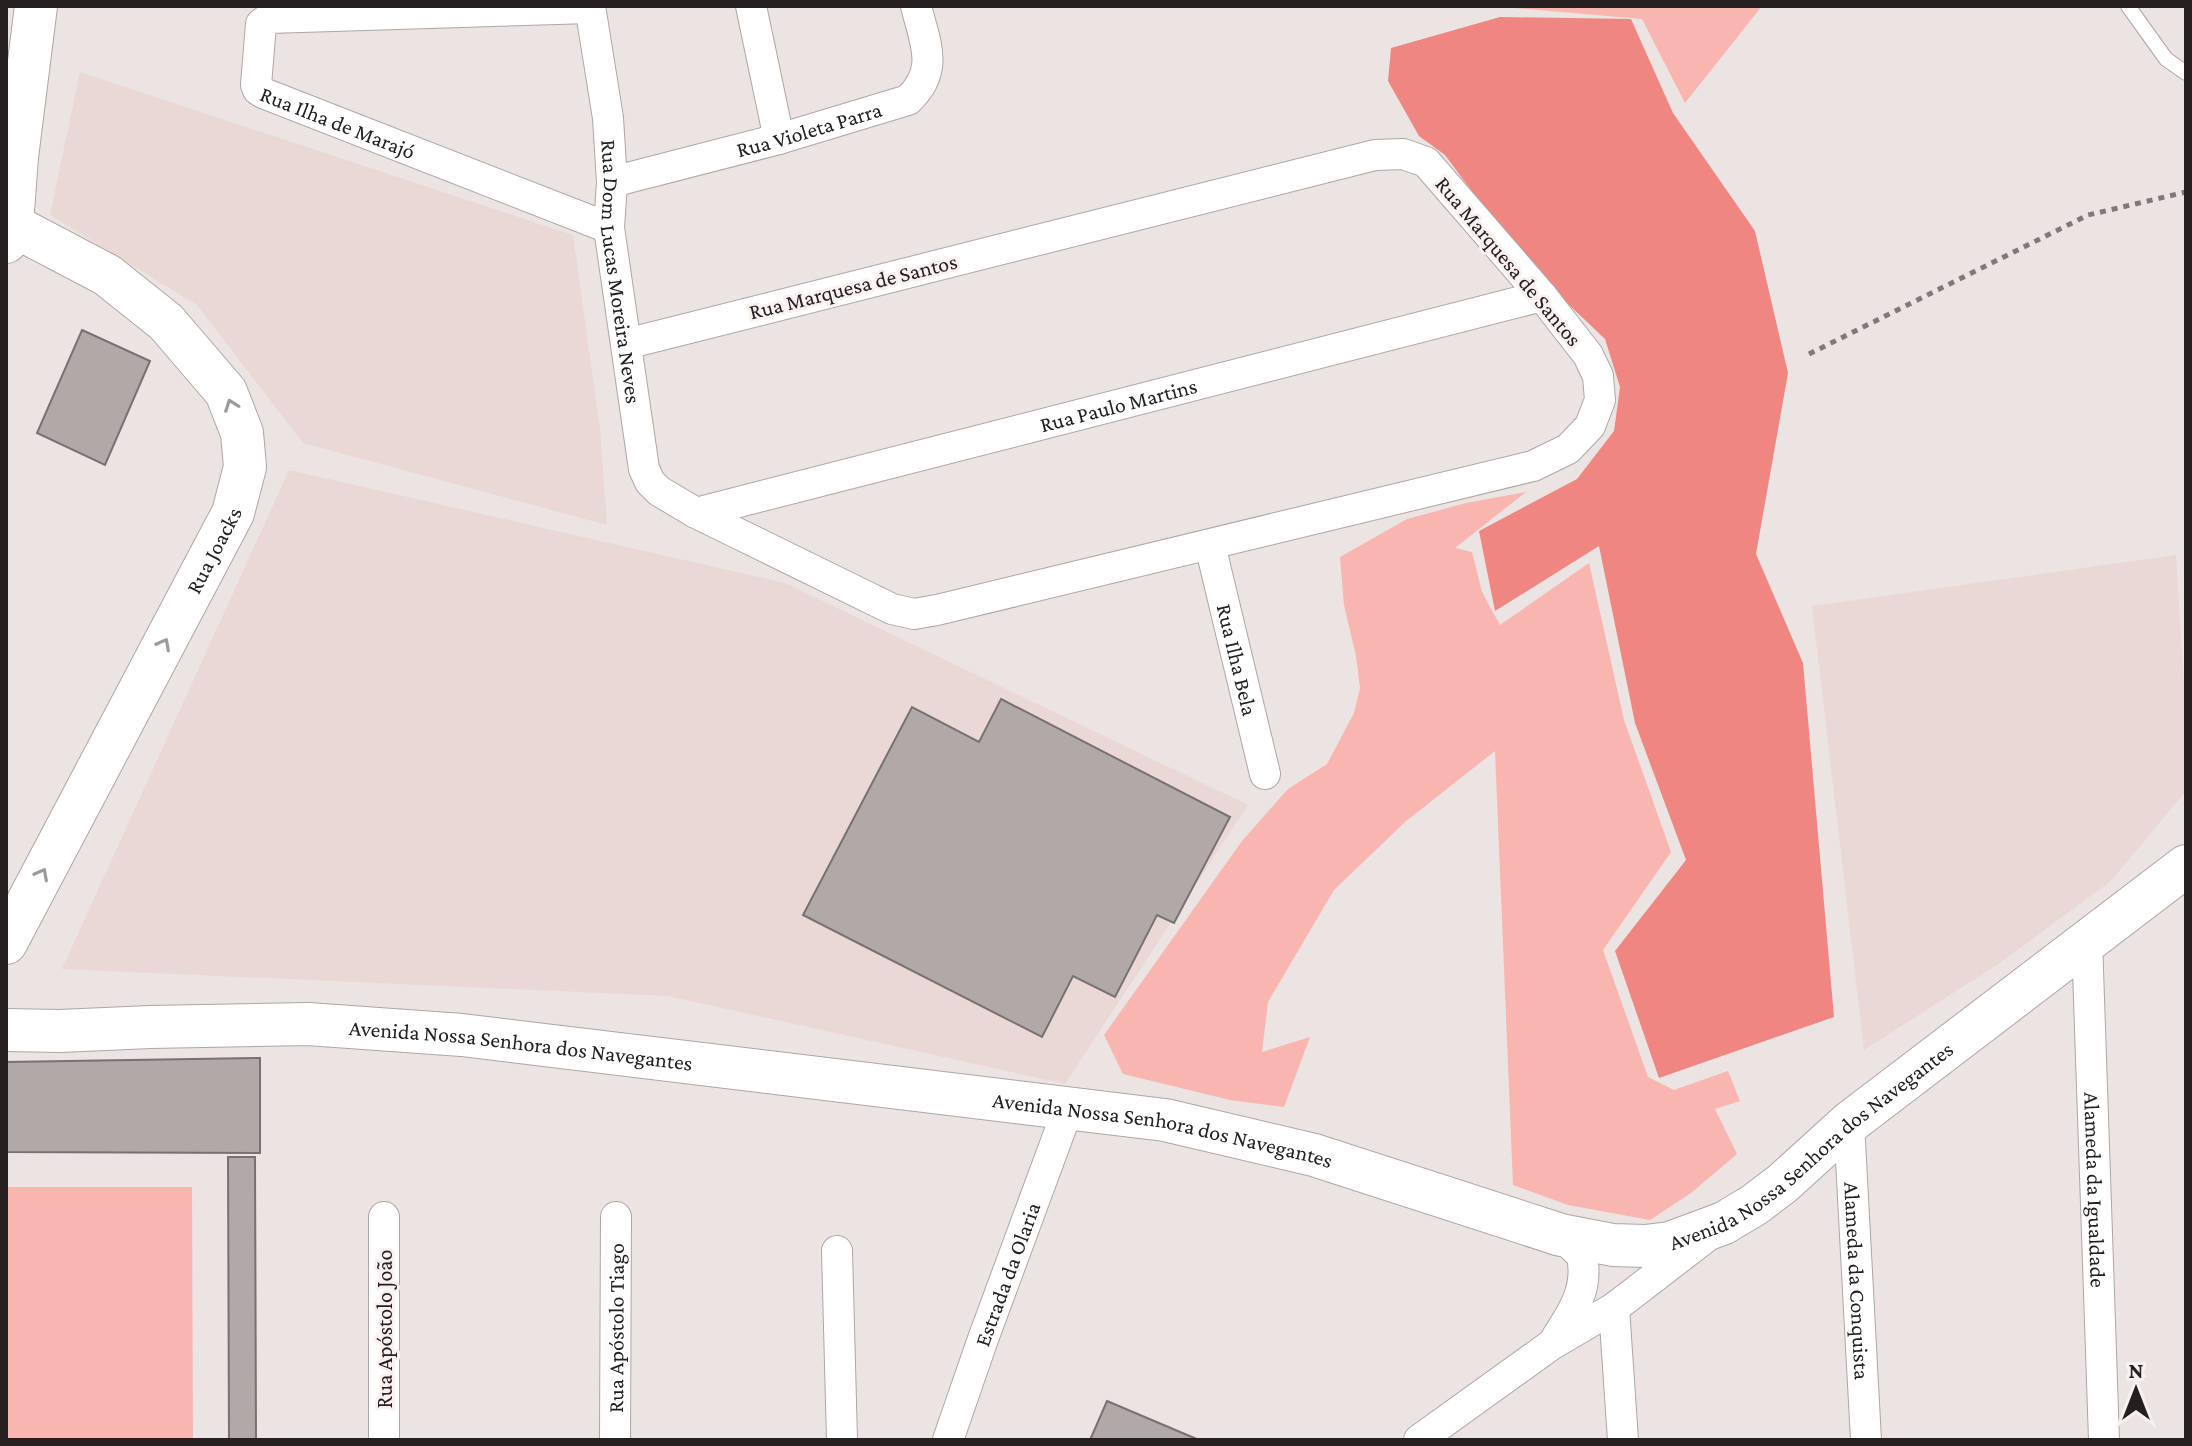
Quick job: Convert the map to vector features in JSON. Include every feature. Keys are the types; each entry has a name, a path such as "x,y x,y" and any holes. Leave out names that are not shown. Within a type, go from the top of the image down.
{"main road":[{"path":"9,234 12,159 36,6"},
{"name":"Rua Joacks","path":"6,943 233,513 245,467 242,433 226,392 166,322 107,275 9,234"},
{"name":"Avenida Nossa Senhora dos Navegantes","path":"6,1030 308,1024 462,1035 1165,1120 1314,1155 1561,1235 1613,1245 1645,1246 1670,1243 1724,1223 1754,1205 1849,1123 2186,866"}],"street":[{"path":"751,6 779,139"},
{"name":"Rua Violeta Parra","path":"612,182 779,139 908,100 921,88 927,72 927,54 916,6"},
{"name":"Rua Dom Lucas Moreira Neves","path":"590,7 608,118 612,182 609,228 644,469 659,491 696,513"},
{"name":"Rua Ilha de Marajó","path":"590,7 269,18 261,24 256,85 263,93 609,228"},
{"name":"Rua Marquesa de Santos","path":"626,344 1375,155 1403,154 1426,162 1542,296 1588,355 1598,376 1600,400 1590,426 1568,449 1533,466 914,614 892,609 696,513"},
{"name":"Rua Paulo Martins","path":"696,513 1542,296"},
{"name":"Rua Ilha Bela","path":"1210,545 1265,774"},
{"name":"Alameda da Igualdade","path":"2087,940 2104,1440"},
{"name":"Estrada da Olaria","path":"948,1440 1068,1109"},
{"name":"Alameda da Conquista","path":"1849,1123 1866,1440"},
{"name":"Rua Apóstolo João","path":"384,1217 384,1440"},
{"name":"Rua Apóstolo Tiago","path":"615,1440 616,1217"},
{"path":"1419,1440 1551,1345 1614,1308 1724,1223"},
{"path":"1551,1345 1578,1303 1584,1281 1582,1256 1561,1235"},
{"path":"837,1251 842,1440"},
{"path":"1614,1308 1623,1440"}],"lane":[{"path":"2128,6 2166,59 2186,73"}],"path":[{"path":"1809,354 2088,215 2186,192"}],"shaded area":[{"path":"1513,6 1762,6 1685,103 1642,19"},
{"path":"1500,17 1631,19 1673,113 1755,231 1788,373 1756,554 1803,663 1834,1017 1659,1078 1615,951 1686,860 1635,723 1599,546 1495,611 1479,531 1577,479 1614,431 1620,387 1605,339 1547,284 1445,155 1419,136 1388,81 1391,48"},
{"path":"80,72 573,235 600,429 607,525 303,443 197,305 50,215"},
{"path":"289,470 785,583 1248,805 1065,1084 668,996 62,969"},
{"path":"1526,492 1455,548 1472,552 1482,592 1500,625 1589,563 1624,720 1671,852 1603,950 1648,1077 1674,1090 1728,1071 1740,1101 1715,1109 1737,1154 1691,1193 1650,1220 1568,1205 1513,1185 1495,751 1405,822 1334,890 1268,1002 1262,1052 1310,1037 1284,1107 1230,1100 1123,1074 1104,1035 1242,841 1288,789 1327,764 1354,713 1360,688 1344,605 1340,557 1407,519 1466,503"},
{"path":"2176,555 2184,687 2185,792 2111,881 2000,963 1864,1050 1812,606"},
{"path":"6,1187 192,1187 193,1440 6,1440"}],"building":[{"path":"82,330 150,361 105,465 37,433"},
{"path":"1001,699 1230,817 1174,923 1157,915 1115,997 1073,976 1042,1037 803,915 912,707 979,742"},
{"path":"260,1058 260,1153 6,1152 6,1062"},
{"path":"228,1157 255,1157 256,1440 229,1440"},
{"path":"1107,1401 1199,1440 1090,1440"}]}
